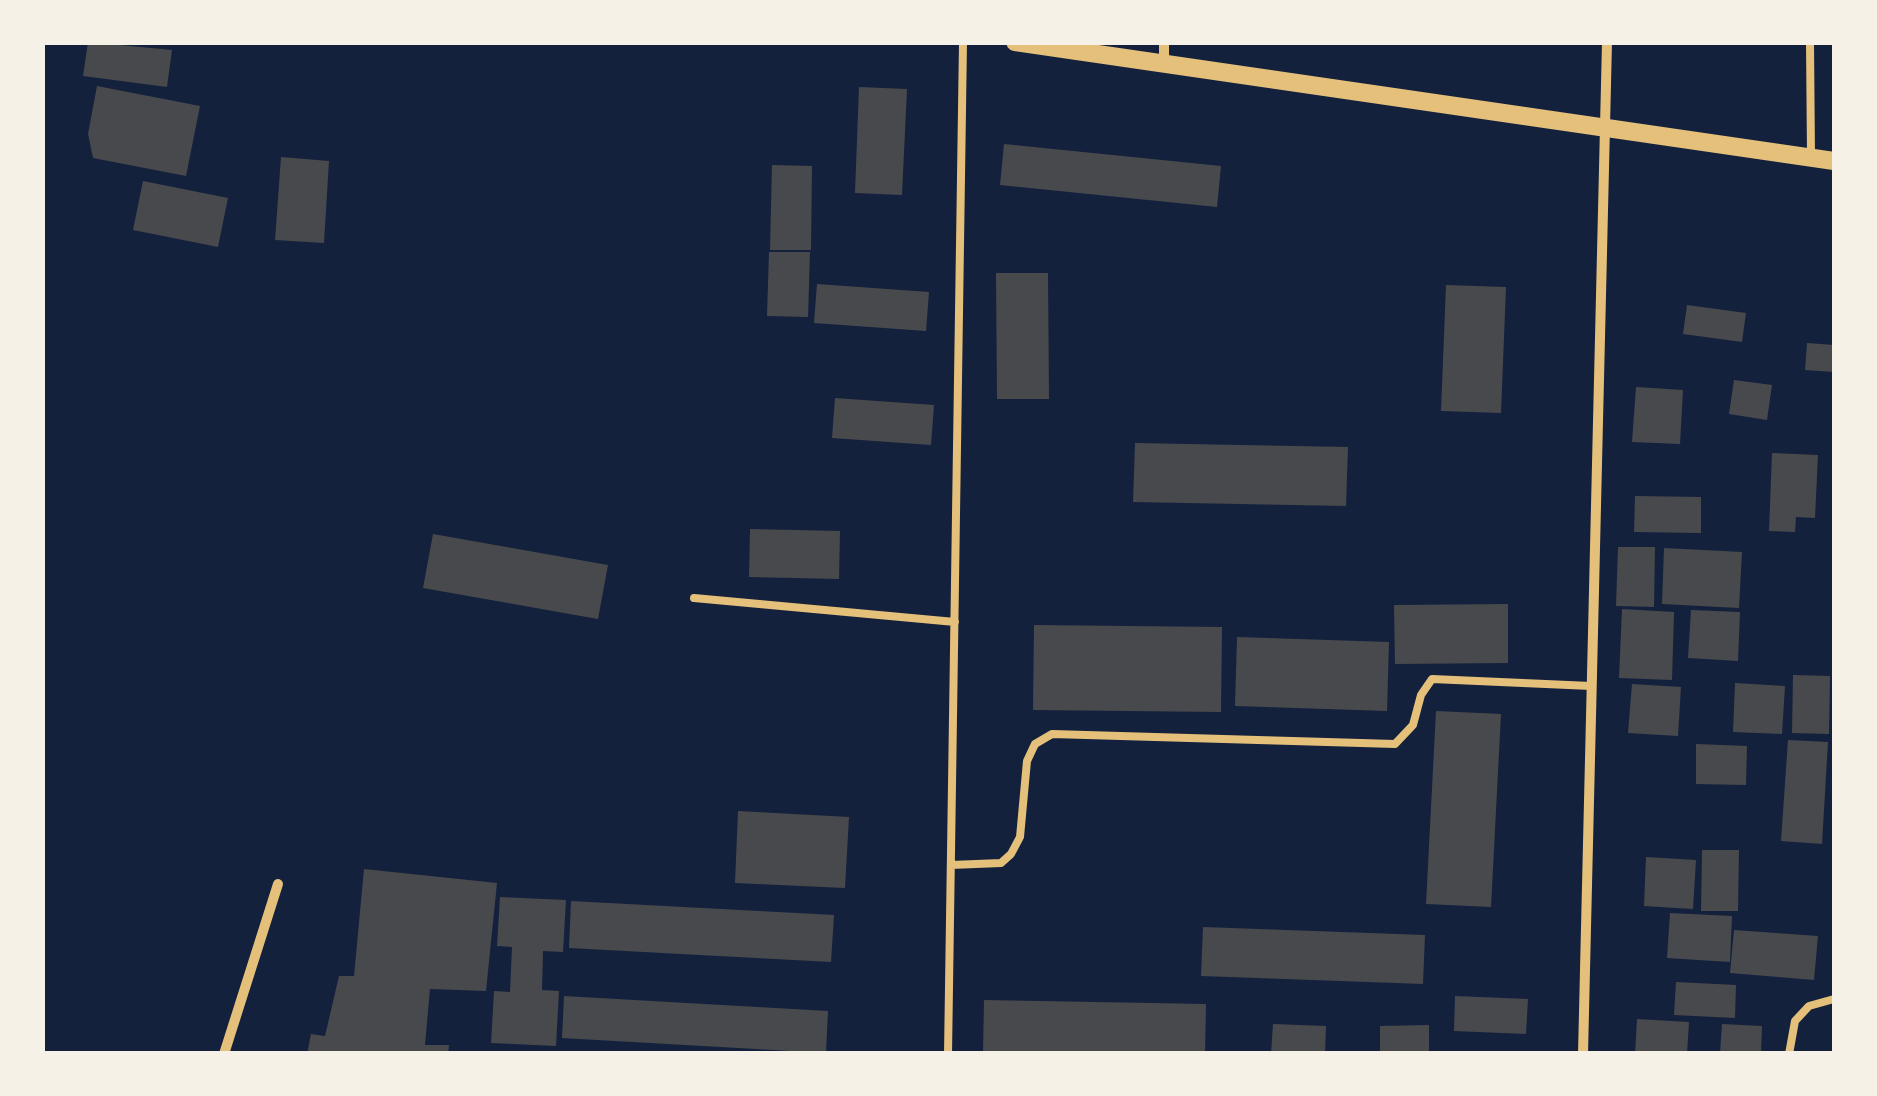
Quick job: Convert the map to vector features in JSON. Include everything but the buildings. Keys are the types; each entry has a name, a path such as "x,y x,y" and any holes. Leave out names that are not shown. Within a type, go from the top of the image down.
{"street":[{"path":"1014,42 1834,161"},
{"path":"1164,42 1164,62"},
{"path":"1583,1054 1607,42"},
{"path":"224,1054 278,884"}],"lane":[{"path":"948,1054 963,42"},
{"path":"1810,42 1811,157"},
{"path":"694,598 955,622"},
{"path":"951,865 1001,863 1011,854 1020,837 1027,761 1035,744 1052,734 1395,744 1413,725 1421,695 1432,679 1591,686"},
{"path":"1789,1054 1795,1020 1809,1006 1834,1000"}]}
